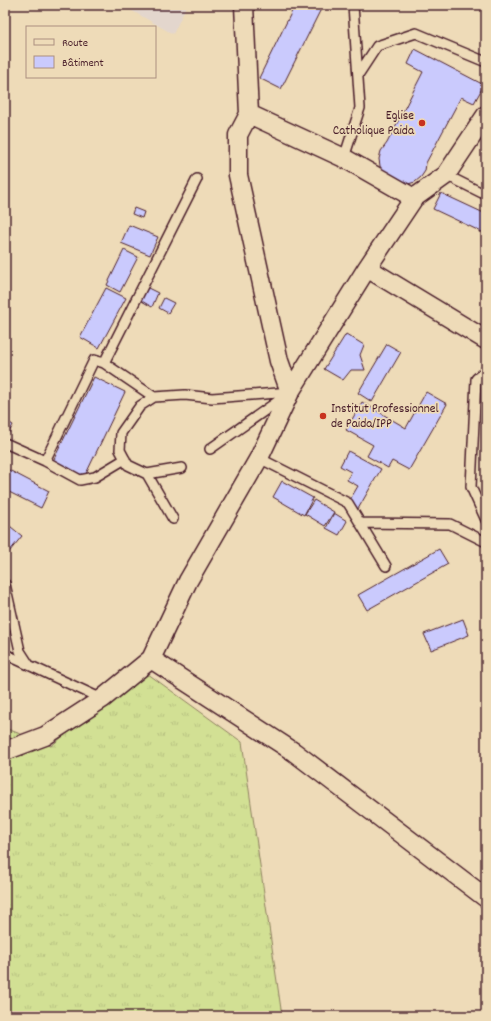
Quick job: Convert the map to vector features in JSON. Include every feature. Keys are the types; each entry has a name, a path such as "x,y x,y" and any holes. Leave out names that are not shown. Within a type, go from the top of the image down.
{"street":[{"path":"244,5 249,114 238,135 238,175 279,361 290,392"},
{"path":"249,114 344,158 414,198"},
{"path":"5,751 45,736 102,699 151,659 188,581 259,458 290,392 367,268 414,198 446,176 486,115"},
{"path":"367,268 486,340"},
{"path":"151,659 294,752 486,898"}],"lane":[{"path":"344,158 360,108 353,5"},
{"path":"358,75 377,46 416,33 486,62"},
{"path":"446,176 486,195"},
{"path":"104,363 197,179"},
{"path":"45,461 94,360 104,363 154,397"},
{"path":"486,370 476,379 471,486 486,520"},
{"path":"173,519 147,474 128,465 120,450 121,433 140,406 154,397 185,395 212,398 290,392"},
{"path":"210,449 290,392"},
{"path":"5,443 45,461 80,480 95,477 125,459"},
{"path":"259,458 348,503 386,566"},
{"path":"147,474 182,468"},
{"path":"360,523 450,524 486,542"},
{"path":"5,584 20,651 29,665"},
{"path":"5,654 102,699"}],"shaded area":[{"path":"122,5 187,5 173,34"}],"green space":[{"path":"144,671 242,742 282,1016 5,1016 5,728 51,746"}],"building":[{"path":"295,5 323,5 281,89 259,78"},
{"name":"Eglise Catholique Paida","path":"415,49 484,85 474,103 461,97 426,163 425,171 415,182 408,184 382,173 379,159 381,151 387,143 423,72 408,64"},
{"path":"441,193 486,214 486,234 433,209"},
{"path":"134,208 144,212 142,218 132,214"},
{"path":"129,225 158,237 150,255 121,243"},
{"path":"124,250 138,257 120,292 107,285"},
{"path":"146,287 158,293 152,307 140,300"},
{"path":"106,288 126,298 99,348 80,337"},
{"path":"164,298 174,303 168,313 159,308"},
{"path":"346,334 364,345 360,355 365,370 351,370 343,380 324,369"},
{"path":"387,344 401,352 372,402 358,393"},
{"path":"94,377 125,392 84,478 52,463"},
{"path":"426,392 447,404 409,470 392,461 388,468 367,456 373,445 346,430 362,402 406,428"},
{"path":"5,420 13,425 7,436 5,435"},
{"path":"348,451 381,469 358,509 348,503 358,486 347,480 351,472 340,466"},
{"path":"5,468 49,491 41,508 5,490"},
{"path":"282,481 313,498 304,515 273,497"},
{"path":"314,500 334,512 325,526 305,514"},
{"path":"334,513 347,521 339,535 326,528"},
{"path":"5,522 22,536 5,557"},
{"path":"439,549 448,564 367,610 358,595"},
{"path":"463,619 469,635 431,650 424,634"}],"place":[{"name":"Eglise Catholique Paida","path":"422,123"},
{"name":"Institut Professionnel de Paida/IPP","path":"323,416"}]}
